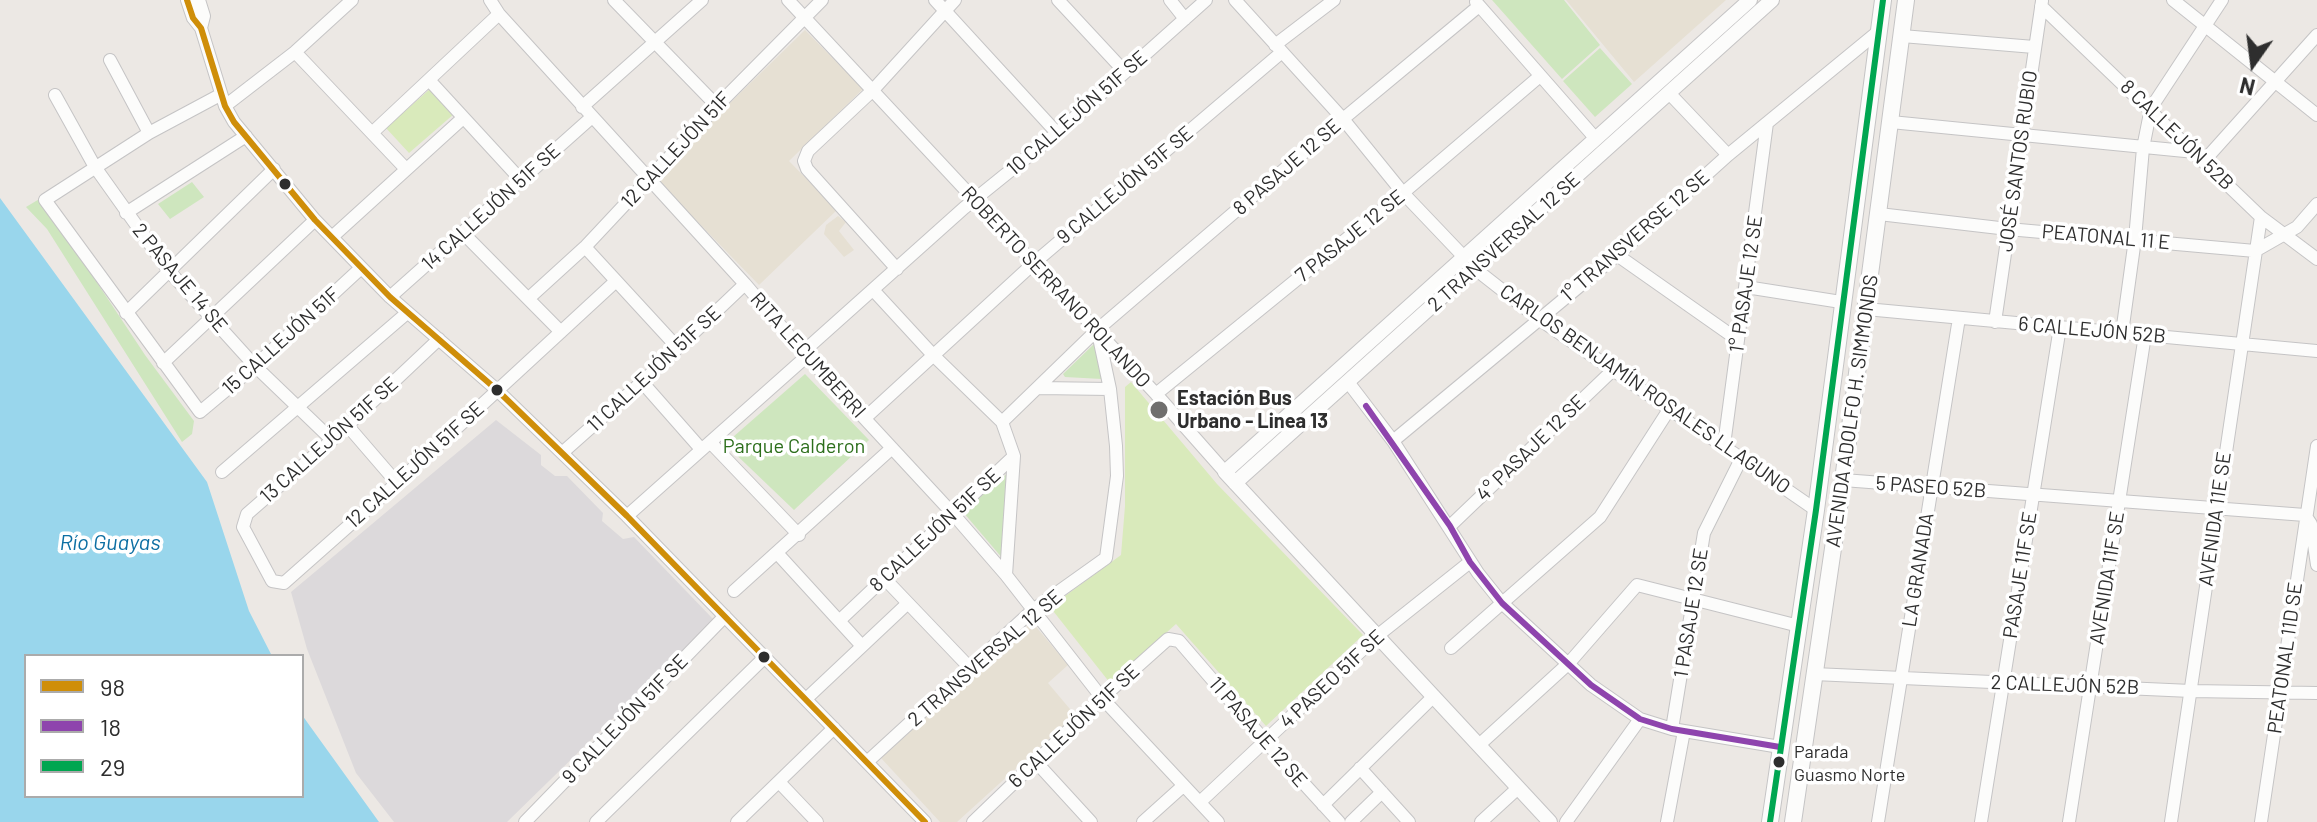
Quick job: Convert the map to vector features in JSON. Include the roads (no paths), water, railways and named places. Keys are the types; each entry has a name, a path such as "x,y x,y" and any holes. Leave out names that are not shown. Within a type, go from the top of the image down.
{"main road":[{"name":"AVENIDA ADOLFO H. SIMMONDS","path":"1770,822 1816,510 1883,0"},
{"name":"AVENIDA ADOLFO H. SIMMONDS","path":"1793,822 1843,480 1906,0"}],"street":[{"path":"187,0 193,18 201,28 222,101 246,136 315,220 390,297 497,390 627,516 925,822"},
{"path":"199,0 204,16 201,28"},
{"path":"315,220 163,363 45,200 149,133 222,101 295,52 352,0"},
{"name":"RITA LECUMBERRI","path":"490,0 582,107 954,515 1006,575 1102,698 1218,822"},
{"path":"614,0 717,106"},
{"path":"582,107 702,0"},
{"name":"ROBERTO SERRANO ROLANDO","path":"788,0 1550,822"},
{"name":"12 CALLEJÓN 51F","path":"529,298 585,247 822,0"},
{"path":"935,0 1057,133"},
{"path":"897,269 807,169 804,161 808,151 873,90 955,0"},
{"path":"1058,0 1125,72"},
{"path":"1170,0 1185,19"},
{"name":"10 CALLEJÓN 51F SE","path":"627,516 897,269 1057,133 1206,0"},
{"name":"CARLOS BENJAMÍN ROSALES LLAGUNO","path":"1235,0 1343,119 1403,193 1469,263 1539,319 1816,510"},
{"name":"9 CALLEJÓN 51F SE","path":"865,418 1034,263 1334,0"},
{"name":"2 TRANSVERSAL 12 SE","path":"1230,478 1348,382 1596,139 1750,0"},
{"name":"2 TRANSVERSAL 12 SE","path":"1230,478 1469,263 1669,93 1772,0"},
{"path":"2173,0 2317,115"},
{"path":"2122,333 2143,148 2151,108 2222,0"},
{"path":"1477,3 1596,139"},
{"name":"8 PASAJE 12 SE","path":"1097,330 1477,3"},
{"name":"JOSÉ SANTOS RUBIO","path":"1995,322 2042,3"},
{"name":"8 CALLEJÓN 52B","path":"2042,3 2261,217 2317,259"},
{"path":"372,133 499,14"},
{"name":"1° TRANSVERSE 12 SE","path":"1393,441 1617,255 1728,155 1879,31"},
{"path":"1891,122 2200,156 2275,82 2317,35"},
{"path":"1902,36 2034,47"},
{"path":"295,52 406,169"},
{"path":"110,60 149,133"},
{"name":"7 PASAJE 12 SE","path":"1156,394 1403,193 1540,76"},
{"path":"429,80 521,180"},
{"path":"1669,93 1728,155"},
{"name":"2 PASAJE 14 SE","path":"55,95 95,167 169,271 255,366 332,440"},
{"name":"14 CALLEJÓN 51F SE","path":"390,297 592,117"},
{"path":"332,237 463,118"},
{"name":"1° PASAJE 12 SE","path":"1724,445 1767,123"},
{"path":"126,213 246,136"},
{"path":"126,313 274,169"},
{"path":"2255,251 2297,227 2317,204"},
{"name":"PEATONAL 11 E","path":"1879,214 2255,251"},
{"name":"AVENIDA 11E SE","path":"2171,822 2261,217"},
{"path":"462,232 561,332"},
{"path":"585,247 677,347"},
{"path":"1617,255 1738,340"},
{"name":"15 CALLEJÓN 51F","path":"163,363 200,412 361,268"},
{"name":"12 CALLEJÓN 51F SE","path":"284,583 616,281"},
{"name":"11 CALLEJÓN 51F SE","path":"562,453 745,284"},
{"path":"1746,287 1841,302"},
{"path":"874,291 933,355 1002,422 1097,330"},
{"name":"6 CALLEJÓN 52B","path":"1866,309 2317,351"},
{"path":"222,472 407,313"},
{"name":"LA GRANADA","path":"1878,822 1959,318"},
{"name":"PASAJE 11F SE","path":"1981,822 2060,327"},
{"path":"1039,388 1110,389 1097,330"},
{"name":"AVENIDA 11F SE","path":"2069,822 2145,335"},
{"name":"13 CALLEJÓN 51F SE","path":"284,583 272,581 243,527 247,514 332,440 439,339"},
{"name":"4° PASAJE 12 SE","path":"1450,526 1613,370"},
{"path":"642,382 799,535"},
{"path":"1348,382 1393,441 1450,526 1470,562 1502,603 1591,685 1640,719 1678,730 1780,747"},
{"name":"2 TRANSVERSAL 12 SE","path":"867,762 1033,610 1106,558 1117,476 1110,389"},
{"path":"1451,648 1600,517 1670,408"},
{"name":"8 CALLEJÓN 51F SE","path":"839,621 1014,456 1002,422"},
{"path":"347,425 397,483"},
{"name":"PEATONAL 11D SE","path":"2261,822 2317,446"},
{"path":"734,591 892,448"},
{"path":"1006,575 1014,456"},
{"name":"1 PASAJE 12 SE","path":"1667,822 1693,600 1704,533 1742,457"},
{"name":"5 PASEO 52B","path":"1843,480 2305,515"},
{"path":"2298,565 2317,565 2311,524 2305,515"},
{"path":"777,553 862,646"},
{"name":"4 PASEO 51F SE","path":"1200,802 1377,636 1470,562"},
{"path":"884,578 971,669"},
{"path":"1479,745 1569,663 1637,585 1799,626"},
{"path":"806,699 908,603"},
{"name":"9 CALLEJÓN 51F SE","path":"529,821 725,616"},
{"name":"6 CALLEJÓN 51F SE","path":"973,822 1168,639 1179,641"},
{"name":"11 PASAJE 12 SE","path":"1179,641 1339,822"},
{"path":"596,822 765,657"},
{"name":"2 CALLEJÓN 52B","path":"1814,674 2191,691 2317,693"},
{"path":"1323,805 1434,696"},
{"path":"1566,822 1640,719"},
{"path":"737,822 834,728"},
{"path":"1036,762 1091,822"},
{"path":"1360,768 1409,822"},
{"path":"779,782 817,822"},
{"path":"1143,822 1183,786"},
{"path":"1481,822 1518,788"},
{"path":"1351,822 1382,792"}],"water":[{"name":"Río Guayas","path":"0,198 207,482 249,611 271,654 24,654 24,798 304,798 304,718 379,822 0,822"}],"place":[{"name":"Estación Bus Urbano - Linea 13","path":"1159,410"},
{"name":"Parada Guasmo Norte","path":"1779,762"}],"park label":[{"name":"Parque Calderon","path":"794,446"}]}
